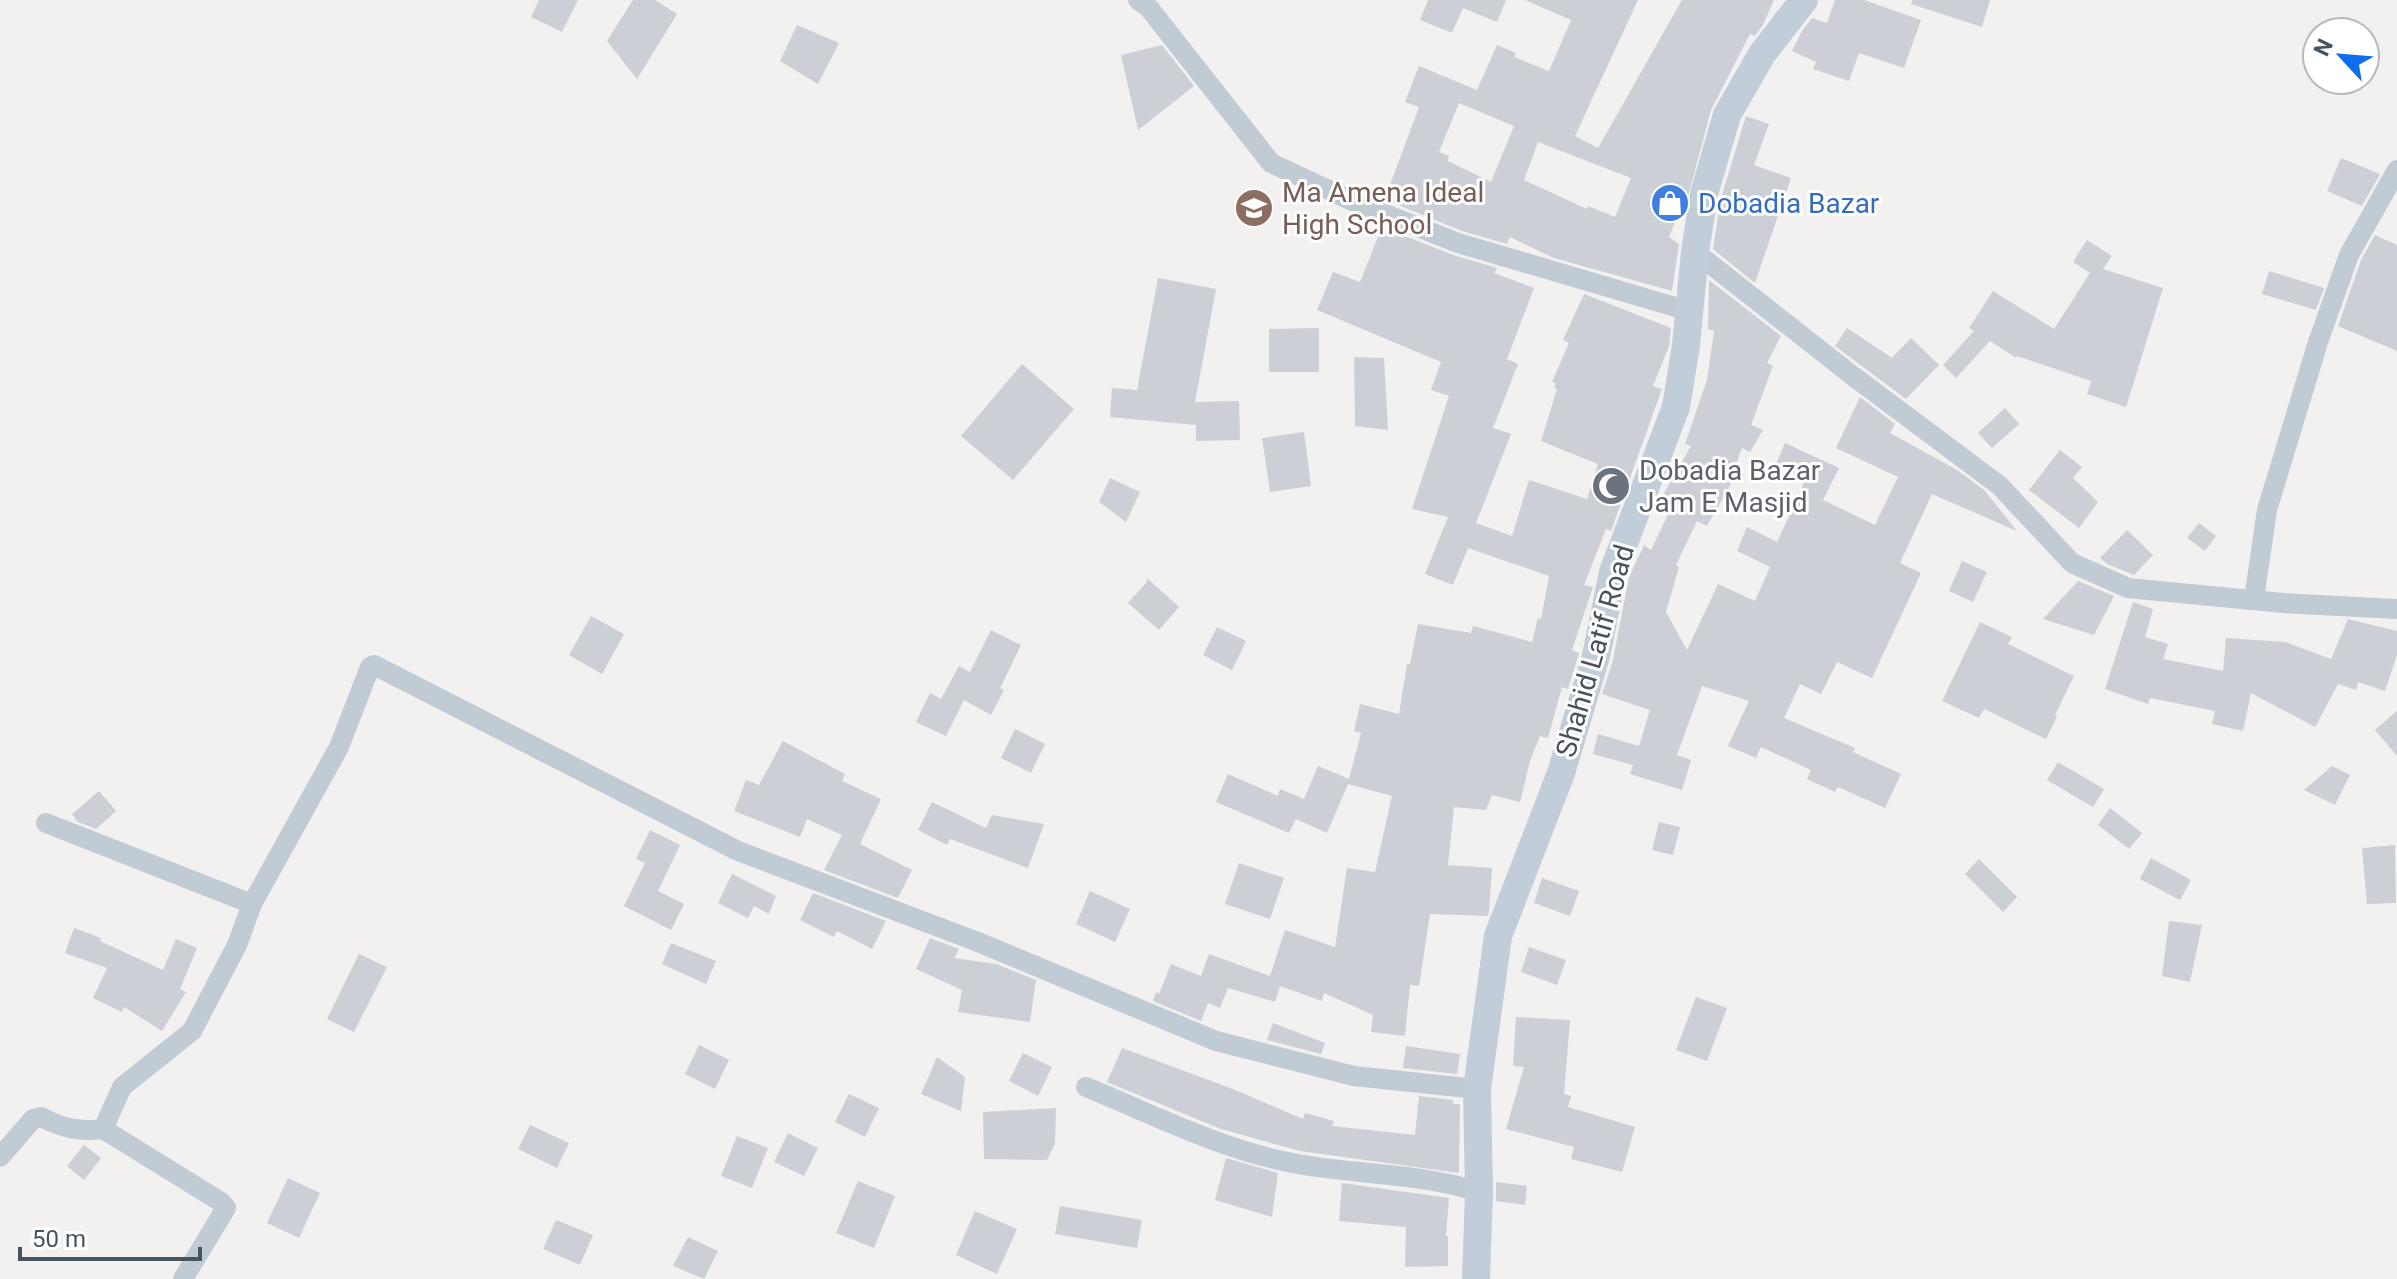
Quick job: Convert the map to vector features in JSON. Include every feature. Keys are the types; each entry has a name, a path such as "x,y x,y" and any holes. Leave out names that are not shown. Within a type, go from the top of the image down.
{"street":[{"path":"1138,0 1149,8 1271,163 1350,200 1458,243 1689,311"},
{"name":"Shahid Latif Road","path":"1476,1279 1479,1192 1477,1089 1498,936 1561,773 1596,656 1613,572 1676,407 1704,194 1727,115 1762,54 1804,0"},
{"path":"2254,599 2267,510 2318,342 2349,255 2397,170"},
{"path":"1695,252 2000,486 2072,563 2128,588 2374,610 2397,609"},
{"path":"103,1129 122,1087 192,1031 237,945 252,904 339,747 370,667 374,665 738,851 978,942 1216,1041 1354,1076 1477,1089"},
{"path":"46,823 252,904"},
{"path":"1086,1087 1221,1143 1296,1164 1449,1183 1479,1192"},
{"path":"0,1157 33,1119 41,1117 61,1128 86,1131 103,1129 221,1202 226,1208 183,1279"}],"building":[{"path":"539,0 578,0 562,32 531,17"},
{"path":"633,0 655,0 677,14 637,79 607,41"},
{"path":"1428,0 1506,0 1497,22 1463,8 1452,33 1420,20"},
{"path":"1525,0 1638,0 1575,136 1598,148 1682,0 1774,0 1763,25 1755,36 1750,34 1711,110 1685,208 1681,207 1669,237 1679,244 1672,291 1554,258 1510,237 1507,244 1462,231 1391,202 1394,197 1387,193 1419,107 1405,102 1419,66 1477,90 1497,45 1516,53 1514,57 1549,71 1571,20","holes":["1459,103 1514,126 1491,182 1448,161 1449,156 1439,152","1538,142 1631,178 1615,217 1588,206 1587,209 1524,180"]},
{"path":"1835,0 1864,0 1921,20 1904,68 1859,53 1849,81 1813,69 1816,62 1792,51 1812,18 1827,23"},
{"path":"1912,0 1990,0 1982,27 1911,4"},
{"path":"797,25 839,43 818,84 780,61"},
{"path":"1162,45 1194,86 1138,130 1121,55"},
{"path":"1746,116 1769,124 1754,165 1791,178 1755,283 1713,249 1721,198"},
{"path":"2341,158 2380,174 2362,206 2327,191"},
{"path":"1382,227 1453,255 1497,268 1494,273 1534,288 1507,359 1518,364 1493,428 1511,434 1476,523 1512,536 1529,480 1587,499 1598,464 1541,441 1557,389 1554,388 1556,383 1552,382 1569,343 1563,340 1584,294 1671,328 1669,346 1653,386 1662,389 1611,531 1606,529 1584,585 1593,587 1572,650 1579,653 1568,689 1562,687 1548,738 1540,736 1530,761 1520,802 1492,795 1486,810 1454,807 1448,865 1492,868 1488,916 1430,914 1419,986 1410,985 1405,1036 1371,1032 1373,1015 1324,993 1322,1001 1280,986 1275,1002 1228,988 1220,1008 1208,1003 1201,1021 1153,1001 1171,964 1201,976 1209,954 1270,976 1285,930 1335,947 1347,868 1375,872 1392,796 1348,784 1327,833 1296,819 1289,833 1216,802 1228,774 1278,796 1280,789 1304,799 1318,766 1349,779 1361,733 1354,731 1360,704 1399,714 1407,664 1410,664 1418,624 1471,633 1473,626 1532,642 1538,618 1541,619 1549,576 1468,548 1453,585 1425,574 1448,517 1412,509 1449,396 1431,390 1441,362 1317,310 1333,272 1360,282"},
{"path":"2375,235 2397,245 2397,351 2338,326 2361,260"},
{"path":"2087,240 2112,256 2103,269 2163,288 2126,407 2087,394 2091,381 2016,358 1990,341 1956,378 1943,365 1974,331 1969,328 1993,291 2054,329 2090,273 2073,262"},
{"path":"2269,271 2324,288 2316,310 2262,294"},
{"path":"1158,278 1216,289 1195,402 1239,401 1240,440 1196,441 1196,425 1110,417 1112,388 1137,390"},
{"path":"1709,280 1781,336 1767,363 1773,366 1751,425 1763,430 1750,452 1742,448 1731,484 1707,526 1697,521 1676,565 1679,567 1666,612 1687,650 1718,584 1755,601 1770,567 1737,551 1747,527 1777,542 1806,478 1776,464 1785,443 1839,468 1823,500 1875,525 1898,477 1836,448 1860,397 1895,424 1890,433 1957,470 1984,490 2017,531 1932,494 1900,563 1921,573 1872,678 1837,662 1821,694 1800,684 1784,718 1855,748 1853,752 1901,774 1885,808 1838,787 1835,792 1807,779 1811,770 1761,747 1756,758 1728,746 1749,701 1702,686 1677,755 1691,760 1682,790 1630,774 1633,765 1593,754 1598,734 1639,746 1650,710 1602,694 1613,660 1629,577 1644,545 1651,550 1672,506 1660,500 1691,446 1685,444 1707,380 1714,331 1708,329"},
{"path":"1319,328 1319,372 1269,372 1269,329"},
{"path":"1847,328 1892,358 1911,338 1939,365 1906,399 1835,346"},
{"path":"1354,357 1384,358 1388,430 1355,426"},
{"path":"1022,364 1074,409 1013,480 961,436"},
{"path":"2005,408 2019,424 1992,448 1978,433"},
{"path":"1304,432 1311,486 1270,492 1262,438"},
{"path":"2060,450 2082,467 2073,478 2098,502 2079,528 2029,490"},
{"path":"1110,478 1140,492 1126,522 1099,502"},
{"path":"2199,523 2216,536 2205,551 2187,538"},
{"path":"2127,530 2153,555 2134,575 2100,558"},
{"path":"1962,561 1987,572 1973,602 1949,591"},
{"path":"1147,578 1179,607 1159,630 1128,603 1147,582"},
{"path":"2078,581 2114,596 2094,635 2043,619"},
{"path":"2133,602 2153,609 2145,637 2168,644 2163,659 2223,671 2226,638 2285,642 2331,659 2348,619 2397,631 2397,655 2385,691 2358,682 2356,690 2338,684 2315,727 2251,693 2243,731 2212,724 2215,711 2150,698 2148,704 2105,689"},
{"path":"591,616 624,634 602,674 569,655"},
{"path":"1980,622 2012,637 2008,644 2074,676 2046,739 1984,709 1979,718 1942,701"},
{"path":"1217,627 1246,641 1232,670 1203,655"},
{"path":"991,630 1021,645 991,715 964,700 946,736 916,722 930,693 941,699 959,666 970,672"},
{"path":"2397,711 2397,756 2375,730"},
{"path":"1015,729 1045,744 1031,773 1001,758"},
{"path":"783,741 845,774 842,781 881,799 860,844 912,870 898,898 824,870 842,835 807,819 800,837 734,811 746,780 759,785"},
{"path":"2058,762 2104,789 2093,807 2047,780"},
{"path":"2332,766 2350,775 2335,805 2304,790"},
{"path":"99,791 116,811 96,829 78,822 72,814"},
{"path":"932,802 986,828 992,815 1044,824 1028,868 950,839 947,845 918,830"},
{"path":"2110,808 2142,833 2129,849 2098,825"},
{"path":"1659,822 1680,827 1673,855 1652,850"},
{"path":"650,830 680,845 658,891 684,904 671,930 624,906 645,863 636,859"},
{"path":"2395,845 2396,903 2367,904 2362,848"},
{"path":"2151,858 2191,880 2180,900 2140,879"},
{"path":"1979,859 2017,897 2003,912 1965,874"},
{"path":"1239,863 1284,878 1270,919 1225,904"},
{"path":"732,874 776,896 769,914 754,906 748,918 718,903"},
{"path":"1542,878 1579,891 1570,916 1534,903"},
{"path":"1090,891 1130,909 1115,942 1076,924"},
{"path":"813,893 886,921 872,949 837,931 834,937 800,920"},
{"path":"2169,921 2202,925 2190,982 2162,976"},
{"path":"74,928 101,938 100,941 163,970 176,939 197,948 180,989 186,992 162,1031 124,1007 122,1012 93,998 107,968 65,953"},
{"path":"930,938 959,949 954,958 996,964 1036,980 1030,1022 958,1012 962,990 916,969"},
{"path":"671,943 716,961 706,984 662,964"},
{"path":"1529,947 1566,960 1557,985 1521,972"},
{"path":"359,954 387,967 354,1032 327,1019"},
{"path":"1696,997 1727,1008 1707,1061 1676,1050"},
{"path":"1516,1017 1570,1020 1564,1094 1571,1096 1568,1107 1635,1127 1622,1172 1571,1159 1574,1147 1506,1129 1524,1067 1513,1066"},
{"path":"1273,1023 1325,1043 1321,1054 1267,1040"},
{"path":"699,1045 729,1060 715,1089 685,1074"},
{"path":"1406,1046 1460,1054 1457,1074 1403,1068"},
{"path":"1122,1048 1303,1119 1305,1113 1334,1121 1332,1126 1415,1135 1419,1096 1453,1100 1453,1104 1460,1104 1459,1173 1300,1151 1221,1129 1107,1082"},
{"path":"1023,1053 1052,1067 1038,1096 1009,1081"},
{"path":"937,1057 965,1077 961,1111 921,1094"},
{"path":"849,1094 879,1108 865,1137 835,1122"},
{"path":"1056,1108 1055,1144 1047,1160 984,1159 983,1112"},
{"path":"530,1125 569,1143 557,1168 518,1149"},
{"path":"788,1133 818,1148 804,1176 774,1162"},
{"path":"737,1136 768,1148 752,1188 721,1176"},
{"path":"84,1145 101,1158 84,1180 67,1166"},
{"path":"1226,1158 1278,1173 1272,1217 1215,1200"},
{"path":"288,1178 320,1193 299,1238 267,1223"},
{"path":"858,1181 895,1196 874,1248 836,1233"},
{"path":"1496,1182 1527,1186 1525,1205 1496,1201"},
{"path":"1342,1183 1449,1198 1446,1236 1448,1266 1405,1267 1406,1227 1339,1221"},
{"path":"1060,1206 1142,1220 1137,1248 1055,1234"},
{"path":"975,1211 1017,1229 997,1274 956,1255"},
{"path":"556,1220 593,1235 580,1265 543,1249"},
{"path":"688,1237 718,1251 704,1279 673,1266"}],"place":[{"name":"Dobadia Bazar","path":"1670,203"},
{"name":"Ma Amena Ideal High School","path":"1254,208"},
{"name":"Dobadia Bazar Jam E Masjid","path":"1611,486"}]}
